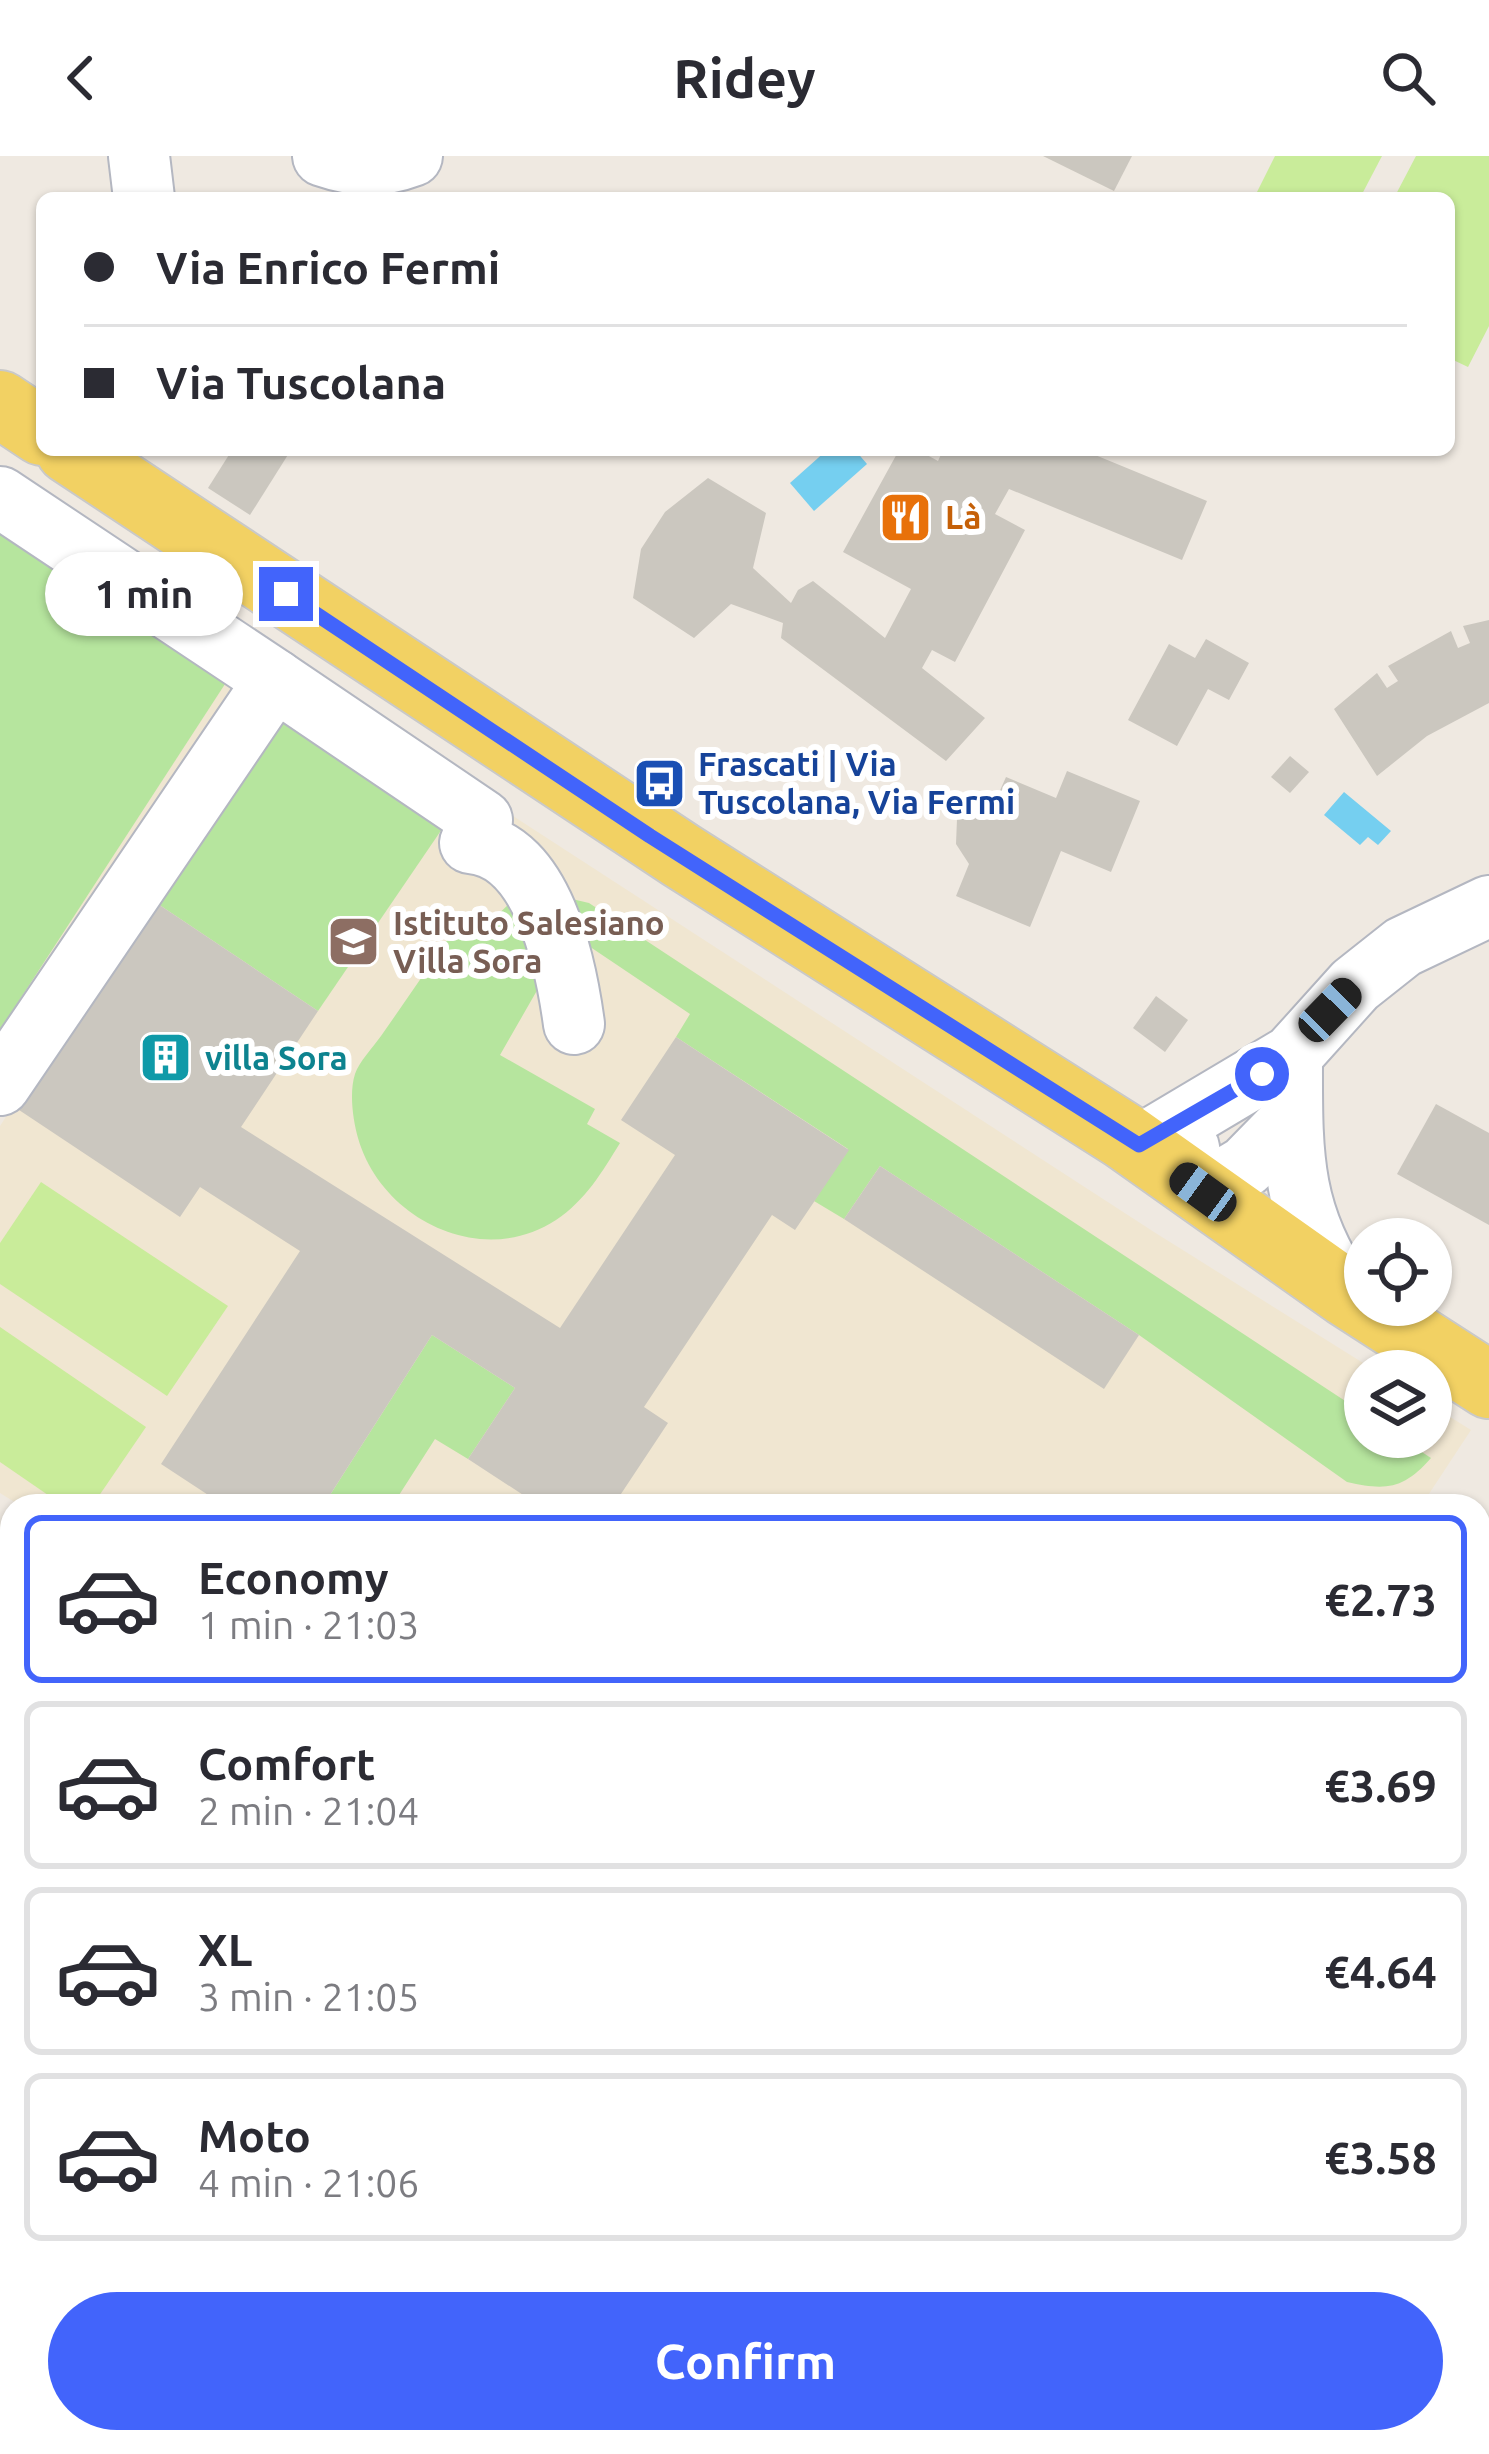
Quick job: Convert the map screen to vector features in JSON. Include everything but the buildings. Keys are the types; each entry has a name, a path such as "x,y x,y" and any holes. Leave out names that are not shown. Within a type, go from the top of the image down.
{"main road":[{"path":"0,404 36,426"},
{"path":"87,456 171,498 682,856 1139,1145 1344,1292"},
{"path":"1397,1326 1489,1385"}],"street":[{"path":"139,156 143,192"},
{"path":"323,156 353,166 389,165 412,156"},
{"path":"0,497 274,680 519,863 562,962 574,1024"},
{"path":"0,1085 274,680"},
{"path":"1139,1145 1292,1055 1354,985 1384,960 1489,906"},
{"path":"1292,1055 1292,1119 1301,1214 1320,1256 1344,1290"},
{"path":"1200,1111 1189,1151 1203,1192 1246,1166 1292,1119"}],"shaded area":[{"name":"Istituto Salesiano Villa Sora","path":"0,469 470,788 1344,1351 1344,1458 1452,1458 1452,1418 1471,1430 1429,1494 2,1494 0,1126 13,1106 0,1097"}],"green space":[{"path":"1275,156 1382,156 1363,192 1257,192"},
{"path":"1416,156 1489,156 1489,326 1468,367 1455,361 1455,192 1397,192"},
{"path":"0,469 253,641 0,1030"},
{"path":"307,677 470,788 318,1011 152,900"},
{"path":"572,899 589,903 1344,1400 1344,1458 1431,1458 1394,1485 1347,1482 1139,1335 880,1166 844,1219 814,1201 848,1149 676,1037 690,1014 562,928"},
{"path":"511,902 547,973 500,1055 595,1109 587,1124 620,1143 585,1194 556,1220 527,1234 466,1237 438,1228 388,1192 358,1138 353,1081 465,914 491,921"},
{"path":"41,1182 228,1306 167,1396 0,1284 0,1243"},
{"path":"0,1327 146,1427 100,1494 47,1494 0,1462"},
{"path":"432,1335 515,1388 468,1459 435,1439 400,1494 331,1494"}],"water":[{"path":"820,456 860,456 867,464 814,511 790,483"},
{"path":"1344,792 1391,831 1378,845 1368,837 1360,845 1324,815"}],"place":[{"name":"Là","path":"906,517"},
{"name":"Frascati | Via Tuscolana, Via Fermi","path":"659,783"},
{"name":"Istituto Salesiano Villa Sora","path":"354,942"},
{"name":"villa Sora","path":"166,1058"}],"route":[{"path":"286,594 650,836 1139,1145 1262,1074"}]}
